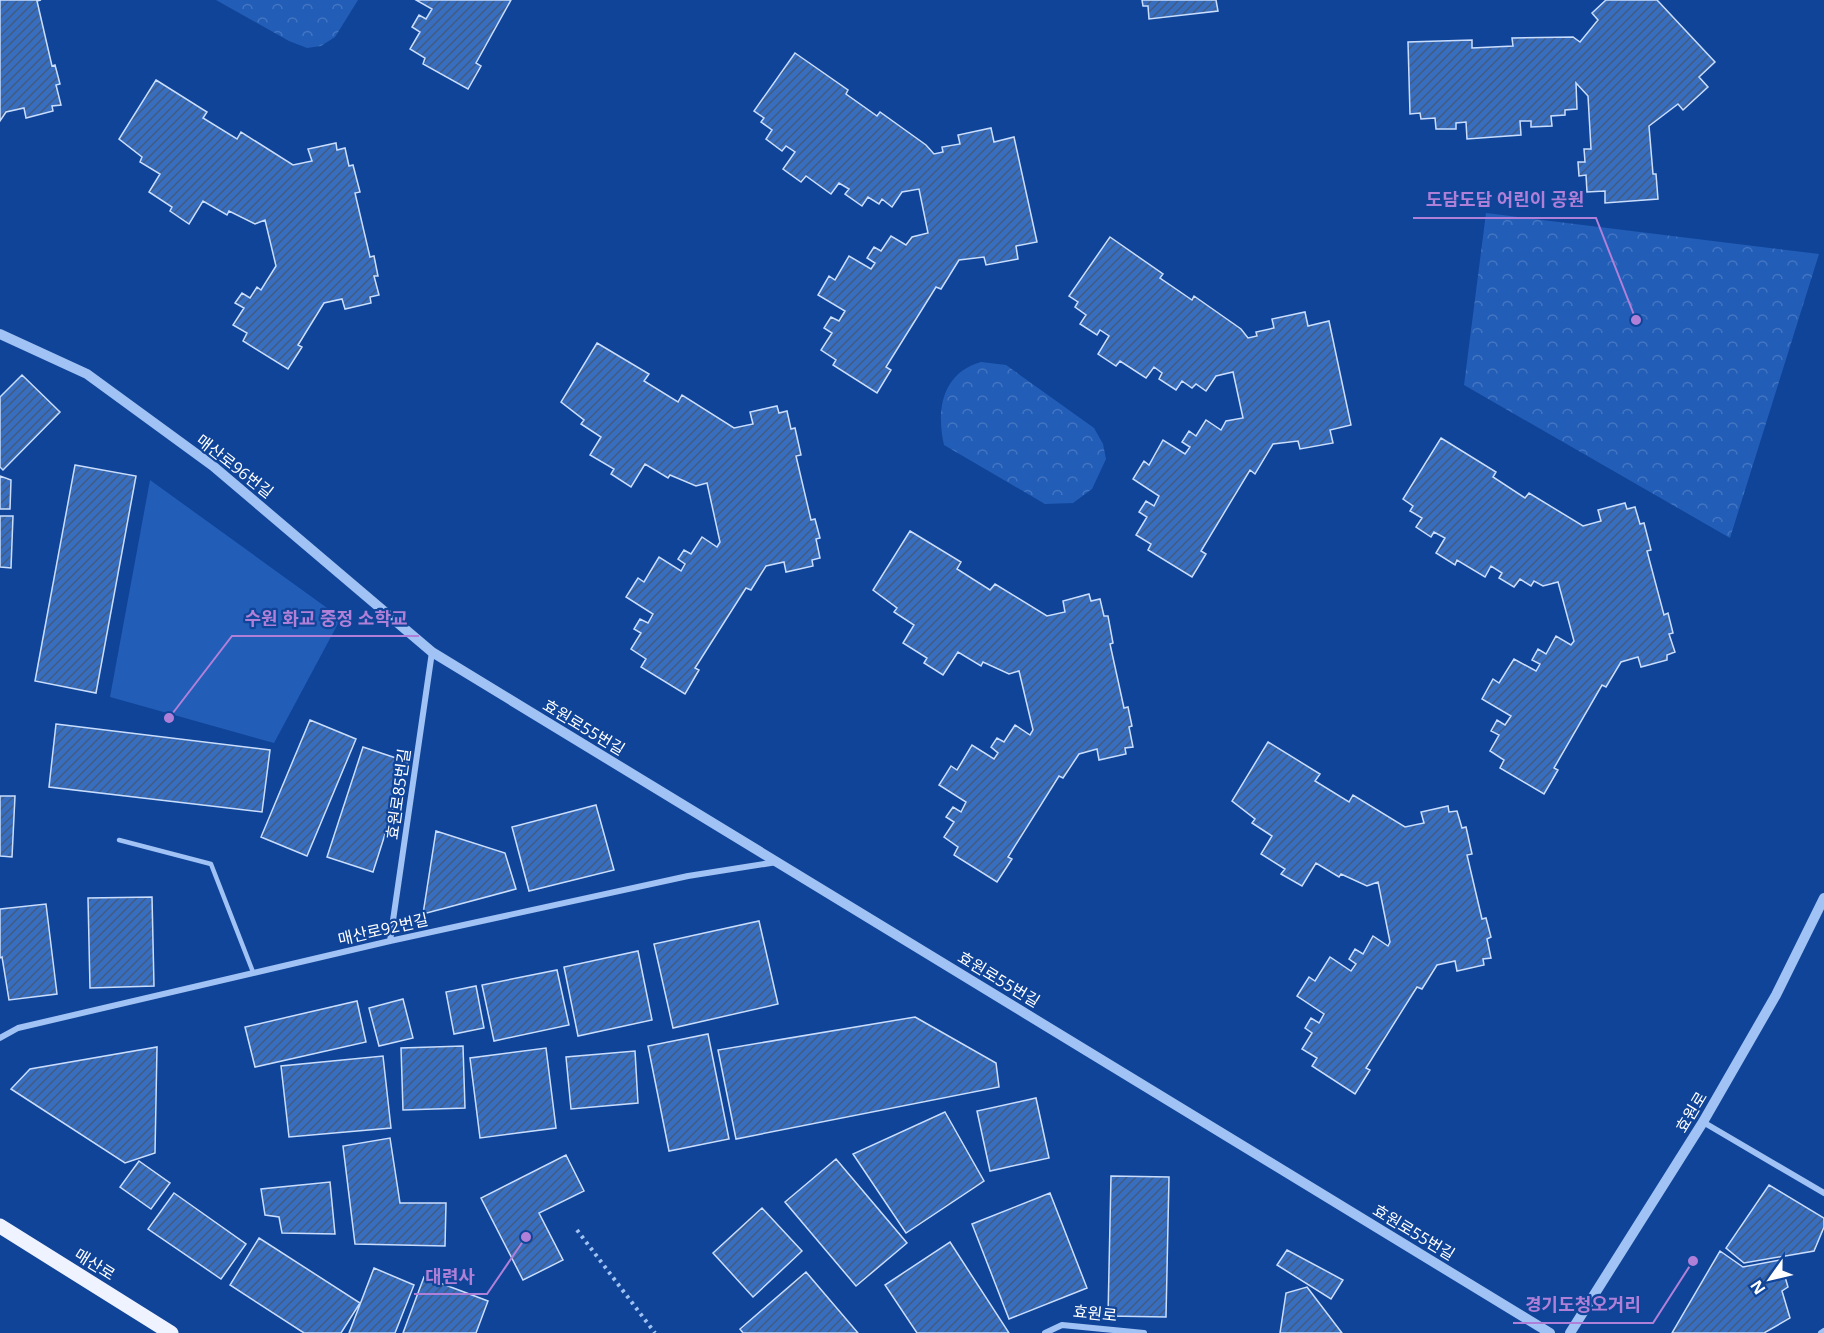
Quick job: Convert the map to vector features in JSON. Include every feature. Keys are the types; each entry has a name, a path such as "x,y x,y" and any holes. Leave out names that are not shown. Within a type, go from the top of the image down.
{"main road":[{"name":"매산로","path":"0,1226 171,1333"}],"street":[{"name":"매산로96번길","path":"0,334 87,374 213,466 432,652"},
{"name":"효원로55번길","path":"432,652 1550,1333"},
{"name":"효원로85번길","path":"390,941 432,652"},
{"name":"매산로92번길","path":"0,1038 18,1028 253,972 688,876 777,862"},
{"name":"효원로","path":"1570,1333 1703,1122 1776,995 1824,898"},
{"path":"1703,1122 1824,1193"},
{"name":"효원로","path":"1045,1333 1062,1325 1144,1333"}],"lane":[{"path":"119,840 211,864 253,972"}],"path":[{"path":"577,1230 655,1333"}],"green space":[{"path":"216,0 358,0 335,37 321,46 307,48 289,41"},
{"path":"1486,213 1819,254 1730,538 1464,385"},
{"path":"981,362 1006,365 1094,428 1103,444 1106,459 1092,489 1073,503 1045,504 944,445 941,419 945,394 958,375 968,367"},
{"path":"150,480 341,618 274,743 110,697"}],"building":[{"path":"0,0 41,0 37,1 52,66 55,65 60,84 56,85 61,105 52,106 53,111 26,118 24,108 6,112 0,121"},
{"path":"416,0 511,0 476,63 481,66 468,89 423,64 425,58 410,49 420,32 412,27 419,15 426,19 432,9"},
{"path":"1142,0 1216,0 1218,11 1149,19 1148,6 1143,6"},
{"path":"1606,0 1657,0 1715,62 1699,77 1708,87 1683,110 1678,104 1649,126 1653,174 1656,174 1658,199 1605,203 1605,191 1587,192 1586,175 1579,176 1578,162 1585,162 1584,149 1591,149 1588,96 1576,83 1577,109 1565,110 1565,115 1551,116 1552,126 1531,127 1531,121 1520,121 1521,135 1467,139 1466,122 1456,123 1456,129 1436,129 1435,118 1421,119 1420,113 1410,114 1408,42 1472,40 1472,48 1513,46 1512,38 1573,37 1580,42 1598,20 1592,13"},
{"path":"795,53 848,90 846,94 877,116 880,112 926,145 934,154 943,152 942,147 960,144 958,135 991,128 994,142 1014,137 1037,242 1016,246 1018,259 986,265 984,257 959,260 941,289 936,287 886,367 891,370 877,393 833,365 836,360 821,350 832,333 824,328 831,317 839,321 845,311 818,295 829,276 835,280 849,256 871,269 875,263 867,258 874,247 881,251 891,236 906,245 912,237 928,233 919,189 902,192 892,207 882,199 879,204 868,197 862,206 845,194 849,189 839,183 831,194 806,176 801,182 783,169 795,152 786,146 782,151 766,139 772,130 761,122 764,118 754,111"},
{"path":"156,80 207,112 203,118 237,139 241,132 293,165 312,161 308,149 336,143 337,150 345,148 349,166 353,165 360,192 355,193 370,257 374,256 378,276 374,276 379,295 370,297 371,303 345,309 342,299 324,303 298,345 302,347 288,369 243,341 247,333 233,325 244,308 235,303 242,293 250,298 257,287 261,290 276,266 265,220 255,224 229,211 227,215 203,201 189,224 170,211 172,207 149,192 160,174 140,162 142,157 119,139"},
{"path":"1110,237 1163,274 1160,278 1192,300 1194,296 1241,329 1248,338 1257,336 1256,332 1274,328 1272,319 1305,312 1308,326 1329,321 1351,425 1330,430 1333,443 1300,449 1298,441 1273,444 1255,474 1250,470 1201,551 1206,554 1192,577 1148,550 1151,544 1136,535 1147,517 1139,512 1146,501 1154,506 1159,496 1133,479 1144,461 1149,465 1163,440 1185,454 1190,447 1182,442 1189,431 1196,436 1206,420 1221,430 1226,421 1243,418 1233,372 1216,376 1206,391 1196,384 1192,388 1182,381 1176,390 1159,379 1162,373 1154,367 1146,378 1120,361 1116,366 1098,354 1109,336 1100,330 1097,335 1080,324 1086,315 1075,307 1078,302 1069,296"},
{"path":"597,343 649,374 644,381 678,402 682,395 734,428 753,424 750,412 777,406 779,413 787,411 791,429 795,428 801,455 796,456 811,520 815,519 820,538 816,539 820,558 812,560 813,566 786,572 784,562 766,566 751,590 746,588 695,668 699,670 685,694 641,667 646,659 631,649 641,633 634,629 640,619 648,623 653,614 626,597 638,578 644,582 659,557 681,571 685,564 678,559 684,550 691,554 702,537 717,547 720,542 707,483 696,486 670,475 668,478 645,464 631,487 611,474 614,469 590,455 601,437 581,424 584,420 561,402"},
{"path":"22,375 60,412 3,470 0,467 0,397"},
{"path":"1441,438 1496,472 1493,477 1525,498 1529,493 1583,526 1601,521 1598,510 1625,503 1627,509 1635,507 1640,524 1644,523 1651,550 1647,551 1664,615 1668,613 1673,633 1669,634 1675,652 1667,655 1667,660 1641,667 1638,657 1621,662 1606,687 1602,685 1554,768 1558,770 1544,794 1500,768 1504,760 1490,751 1499,735 1491,731 1497,720 1505,725 1511,716 1482,699 1493,679 1499,683 1514,659 1536,671 1540,664 1532,660 1538,649 1546,654 1556,636 1571,645 1574,641 1558,582 1543,586 1534,581 1531,586 1520,579 1514,587 1499,578 1502,573 1491,566 1485,577 1457,560 1455,565 1436,553 1445,538 1434,532 1431,537 1416,527 1422,518 1410,511 1413,506 1403,499"},
{"path":"75,465 136,476 96,693 35,681"},
{"path":"0,476 11,480 10,509 0,509"},
{"path":"0,516 13,516 11,568 0,567"},
{"path":"910,531 961,562 957,569 990,590 995,584 1047,616 1065,612 1063,601 1089,594 1091,601 1100,599 1104,616 1108,616 1113,643 1110,644 1124,708 1128,707 1133,747 1125,748 1126,754 1099,760 1097,749 1079,754 1063,778 1059,776 1008,857 1012,859 997,882 954,855 958,847 944,837 954,822 946,817 953,807 961,812 966,802 939,785 951,766 957,770 972,745 994,759 998,753 991,747 997,738 1004,742 1015,725 1030,735 1033,730 1019,671 1009,674 983,662 981,666 958,652 943,675 924,663 927,658 903,643 914,625 894,612 897,608 873,590"},
{"path":"310,720 356,739 307,856 261,837"},
{"path":"56,724 270,750 262,812 49,787"},
{"path":"1268,742 1320,774 1315,781 1349,802 1353,795 1405,827 1424,823 1421,812 1448,806 1449,812 1457,811 1462,828 1466,827 1472,854 1467,855 1482,919 1486,918 1491,937 1487,939 1491,958 1483,959 1484,965 1457,971 1455,961 1437,965 1422,989 1417,987 1366,1068 1370,1070 1355,1094 1312,1066 1317,1058 1302,1049 1312,1033 1305,1028 1311,1018 1319,1023 1324,1014 1297,996 1309,977 1315,981 1330,957 1351,971 1356,964 1349,959 1355,949 1363,954 1373,936 1388,946 1390,942 1378,882 1367,886 1341,874 1339,877 1316,863 1302,886 1281,874 1285,869 1261,854 1272,836 1252,823 1255,819 1232,801"},
{"path":"363,747 408,762 373,872 327,857"},
{"path":"0,796 15,796 12,857 0,856"},
{"path":"596,805 614,870 529,891 512,827"},
{"path":"436,831 505,853 516,889 423,914"},
{"path":"152,897 154,986 90,988 88,898"},
{"path":"46,904 57,994 9,1000 2,957 0,958 0,909"},
{"path":"759,921 778,1004 673,1028 654,944"},
{"path":"638,951 652,1020 578,1036 564,967"},
{"path":"557,970 569,1025 494,1041 482,985"},
{"path":"476,986 484,1028 454,1034 446,992"},
{"path":"403,999 413,1038 379,1046 369,1008"},
{"path":"357,1001 366,1042 255,1067 245,1027"},
{"path":"915,1017 996,1063 999,1087 736,1139 718,1050"},
{"path":"708,1034 729,1139 669,1151 648,1046"},
{"path":"463,1046 465,1108 403,1110 401,1048"},
{"path":"157,1047 155,1153 125,1163 11,1089 30,1069"},
{"path":"546,1048 556,1128 480,1138 470,1058"},
{"path":"635,1051 638,1103 571,1109 566,1057"},
{"path":"383,1056 391,1128 289,1137 281,1066"},
{"path":"1036,1098 1049,1158 990,1171 977,1111"},
{"path":"945,1112 984,1181 906,1233 853,1154"},
{"path":"390,1138 400,1203 446,1203 445,1246 355,1244 343,1146"},
{"path":"566,1155 584,1191 539,1213 563,1260 523,1280 481,1198"},
{"path":"836,1159 907,1243 856,1286 785,1202"},
{"path":"139,1161 170,1183 151,1209 120,1187"},
{"path":"1111,1176 1169,1177 1166,1317 1108,1316"},
{"path":"330,1182 335,1234 282,1233 279,1217 265,1215 261,1189"},
{"path":"1769,1185 1824,1218 1824,1227 1814,1251 1744,1263 1726,1248"},
{"path":"174,1193 246,1244 221,1279 148,1229"},
{"path":"1050,1193 1087,1288 1009,1319 972,1224"},
{"path":"762,1208 802,1251 753,1297 713,1253"},
{"path":"259,1238 360,1303 341,1333 304,1333 230,1285"},
{"path":"950,1242 1009,1333 917,1333 885,1285"},
{"path":"1287,1250 1343,1280 1331,1299 1277,1265"},
{"path":"1720,1251 1743,1267 1780,1260 1788,1287 1782,1291 1790,1318 1764,1333 1672,1333"},
{"path":"374,1268 414,1285 395,1333 349,1333"},
{"path":"806,1272 858,1333 743,1333 740,1329"},
{"path":"424,1277 488,1301 476,1333 403,1333"},
{"path":"1307,1287 1342,1333 1280,1333 1286,1293"}],"place":[{"name":"도담도담 어린이 공원","path":"1636,320"},
{"name":"수원 화교 중정 소학교","path":"169,718"},
{"name":"대련사","path":"526,1237"},
{"name":"경기도청오거리","path":"1693,1261"}]}
